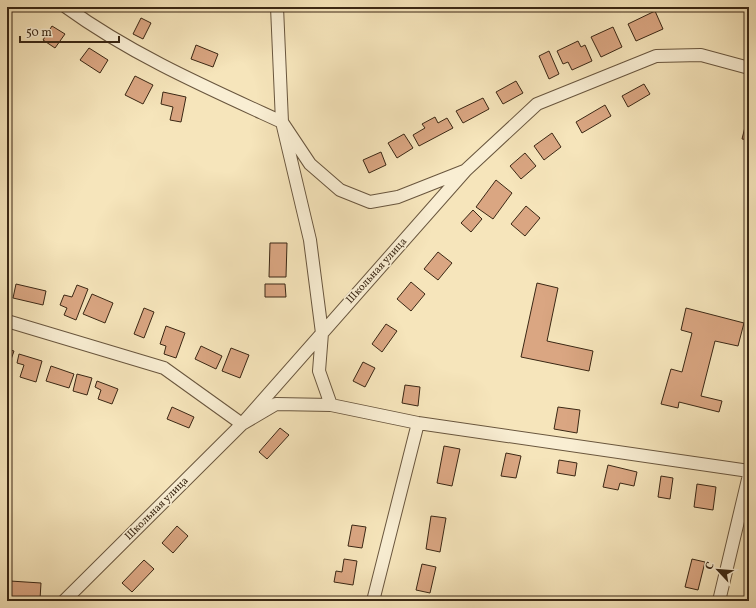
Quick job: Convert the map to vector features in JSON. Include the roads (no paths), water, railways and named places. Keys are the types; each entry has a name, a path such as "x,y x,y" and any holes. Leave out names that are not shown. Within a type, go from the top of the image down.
{"street":[{"path":"66,7 82,18 182,76 282,122 310,164 340,190 370,202 398,197 466,170"},
{"path":"276,7 282,122 310,240 322,333 320,371 331,405"},
{"name":"Школьная улица","path":"64,601 242,424 466,170 537,104 656,56 701,55 749,68"},
{"path":"7,321 164,368 242,424 276,404 331,405 418,423 749,471"},
{"path":"373,601 418,423"},
{"path":"719,601 749,475"}]}
